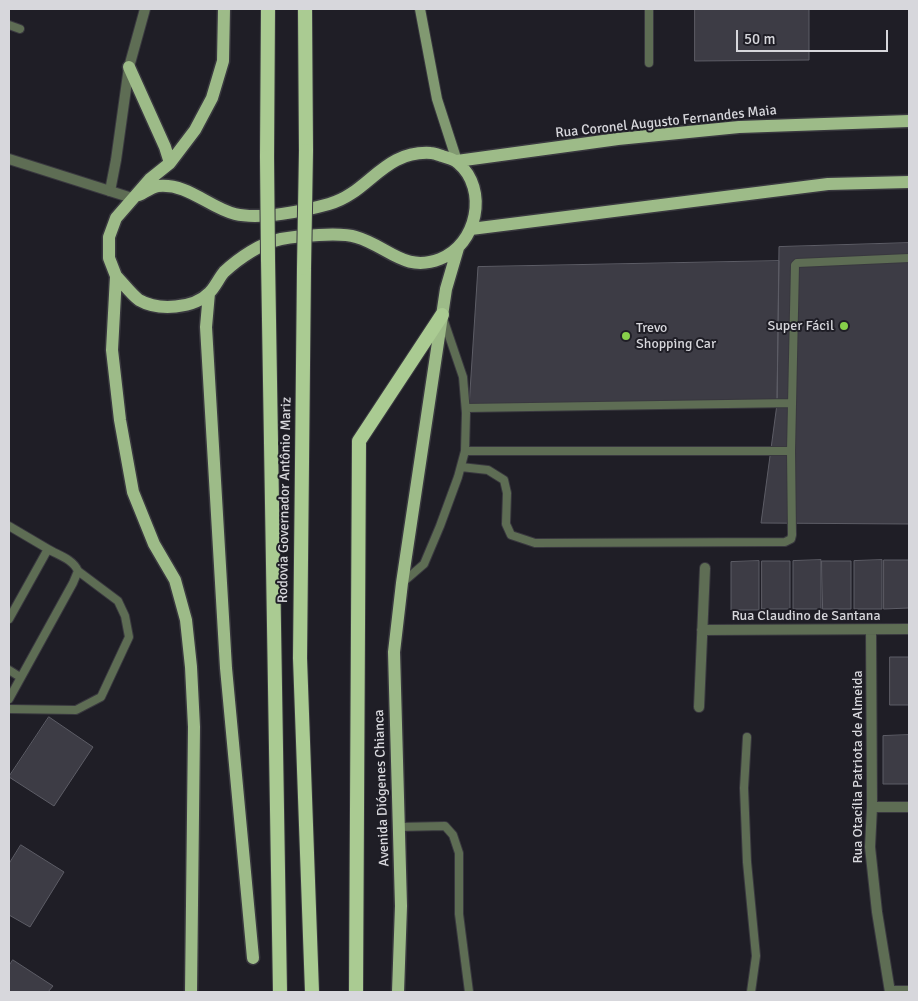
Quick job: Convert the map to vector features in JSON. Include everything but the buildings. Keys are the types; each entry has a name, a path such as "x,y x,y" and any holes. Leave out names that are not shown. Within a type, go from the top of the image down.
{"highway":[{"name":"Rodovia Governador Antônio Mariz","path":"268,9 268,260 280,992"},
{"name":"Rodovia Governador Antônio Mariz","path":"305,9 306,151 300,658 312,992"},
{"path":"356,992 359,441 442,315"}],"main road":[{"path":"191,992 194,727 186,620 175,580 154,544 133,492 120,420 112,350 116,276 110,258 109,236 116,218 132,198 170,162 195,130 212,98 223,61 224,9"},
{"path":"116,276 139,300 162,307 185,306 209,293 224,272 244,256 280,239 328,235 353,236 373,243 406,262 423,264 442,259 458,248 471,229 476,208 474,192 467,174 457,161 437,99 420,9"},
{"path":"129,67 170,162"},
{"name":"Rua Coronel Augusto Fernandes Maia","path":"457,161 618,139 739,127 909,121"},
{"path":"132,198 156,186 176,187 195,194 214,206 234,214 253,217 315,208 334,203 354,192 383,168 405,155 432,153 457,161"},
{"path":"471,229 828,184 909,182"},
{"name":"Avenida Diógenes Chianca","path":"398,992 401,906 394,652 402,582 442,315 448,281 458,248"},
{"path":"209,293 206,327 226,668 253,958"}],"street":[{"path":"110,191 129,67 145,9"},
{"path":"9,159 132,198"},
{"path":"698,707 705,568"},
{"name":"Rua Claudino de Santana","path":"702,630 909,630"},
{"name":"Rua Otacília Patriota de Almeida","path":"871,630 872,807 870,847 876,912 890,992"},
{"path":"872,807 909,807"},
{"path":"890,992 909,991"}],"lane":[{"path":"648,63 649,9"},
{"path":"9,25 20,29"},
{"path":"461,467 488,470 504,480 507,493 506,524 511,535 535,544 785,542 791,539 792,535 791,451 795,265 797,263 909,258"},
{"name":"Avenida Diógenes Chianca","path":"402,582 424,564 440,526 465,451 466,408 463,377 442,315"},
{"path":"466,408 792,403"},
{"path":"465,451 791,451"},
{"path":"9,526 73,563 78,571 118,601 125,616 129,637 101,697 76,710 9,709"},
{"path":"9,619 48,549"},
{"path":"9,699 78,571"},
{"path":"9,670 20,678"},
{"path":"748,737 744,788 747,862 756,956 751,992"},
{"path":"398,827 445,826 453,835 459,853 459,914 469,992"}],"place":[{"name":"Super Fácil","path":"844,326"},
{"name":"Trevo Shopping Car","path":"626,336"}]}
